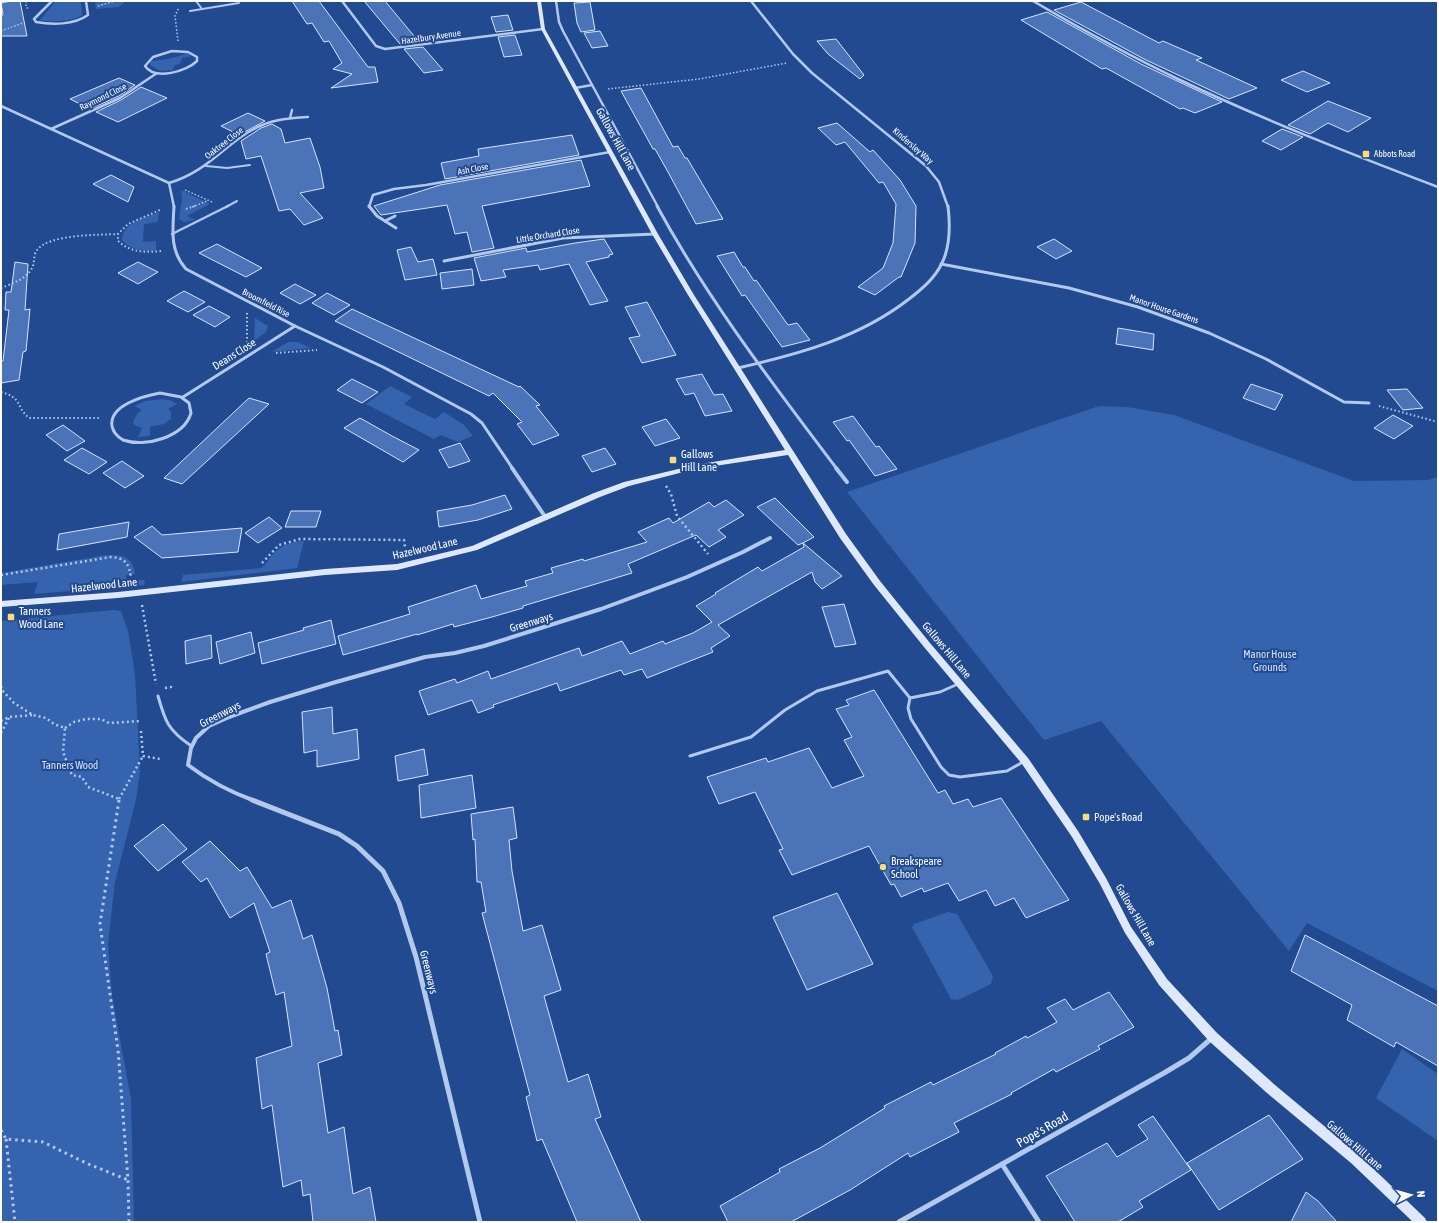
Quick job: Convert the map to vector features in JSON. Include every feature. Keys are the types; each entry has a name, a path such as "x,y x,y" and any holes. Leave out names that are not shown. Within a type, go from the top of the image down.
{"street":[{"path":"52,1 34,19 36,22 42,24 79,21 88,15 86,1"},
{"name":"Hazelbury Avenue","path":"342,1 376,46 385,49 543,29"},
{"name":"Gallows Hill Lane","path":"539,1 538,8 543,29 655,234 691,295 843,536 877,583 1025,761 1075,834 1103,881 1128,930 1163,982 1213,1037 1271,1089 1355,1159 1421,1222"},
{"name":"Gallows Hill Lane","path":"556,1 559,22 681,250 758,363 847,482"},
{"name":"Kindersley Way","path":"738,368 827,344 875,323 891,314 934,276 946,253 949,226 948,204 943,189 933,173 916,156 821,82 798,61 751,1"},
{"path":"1033,1 1105,42 1210,93 1305,136 1438,187"},
{"name":"Raymond Close","path":"51,129 118,98 158,73 174,72 194,65 197,61 197,57 194,54 181,51 163,52 153,56 148,60 145,66 147,69 158,73"},
{"path":"575,88 592,85"},
{"path":"1,106 169,183"},
{"path":"290,118 292,110"},
{"name":"Oaktree Close","path":"169,183 189,177 258,127 274,121 308,117"},
{"name":"Ash Close","path":"396,228 374,214 369,206 373,195 377,193 610,152"},
{"name":"Broomfield Rise","path":"169,183 174,203 172,234 173,249 176,258 186,269 296,326 390,370 464,408 478,418 546,518"},
{"path":"385,221 395,216"},
{"name":"Little Orchard Close","path":"444,261 563,238 655,234"},
{"name":"Manor House Gardens","path":"941,264 1069,288 1138,307 1209,333 1266,359 1344,402 1369,403"},
{"name":"Deans Close","path":"183,397 296,326"},
{"path":"160,393 173,394 183,397 189,402 191,410 190,416 184,425 166,437 155,441 129,441 120,438 113,430 111,424 114,416 126,404 138,398 160,393"},
{"name":"Hazelwood Lane","path":"1,604 118,595 325,572 397,566 474,548 597,495 627,484 695,467 791,452"},
{"name":"Greenways","path":"480,1222 416,956 399,903 383,871 357,846 339,834 236,794 205,778 188,765 190,745 200,734 210,727 232,716 268,703 425,657 442,656 490,644 671,585 718,565 770,538"},
{"name":"Pope's Road","path":"899,1222 1189,1058 1213,1037"},
{"path":"1002,1164 1039,1222"}],"lane":[{"path":"196,1 202,9"},
{"path":"190,11 239,3"},
{"path":"206,166 227,168 250,165"},
{"path":"172,234 237,201"},
{"path":"690,756 751,737 789,707 817,691 888,671 910,698"},
{"path":"910,698 940,692 960,683"},
{"path":"158,696 167,726 179,738 190,745"},
{"path":"910,698 908,708 911,719 941,768 949,775 960,777 1008,770 1025,761"}],"path":[{"path":"93,8 115,1"},
{"path":"179,47 175,16 177,9 181,5"},
{"path":"1,30 28,22"},
{"path":"595,91 699,79 798,61"},
{"path":"181,188 216,203"},
{"path":"180,210 199,205 210,200"},
{"path":"161,251 132,250 122,246 118,241 118,234 120,229 132,221 164,208"},
{"path":"1,288 32,268 36,250 46,243 70,238 118,234"},
{"path":"247,310 247,349"},
{"path":"270,354 317,350"},
{"path":"1,392 13,395 17,398 25,416 29,418 105,418"},
{"path":"1369,403 1438,422"},
{"path":"663,482 671,494 677,516 718,565"},
{"path":"262,563 280,545 300,539 404,540 405,547"},
{"path":"1,575 105,557 115,557 123,559 130,565 131,578"},
{"path":"141,602 157,690"},
{"path":"1,686 2,690 14,703 33,715 46,718 54,724 65,728"},
{"path":"161,689 170,687 174,690"},
{"path":"1,721 9,718 33,715"},
{"path":"1,733 9,718"},
{"path":"119,799 88,787 82,777 72,775 65,762 62,750 65,728 74,722 86,719 101,719 110,724 141,720"},
{"path":"129,1222 128,1180 118,1050 100,924 119,799 143,756 141,731"},
{"path":"143,756 160,759"},
{"path":"1,1130 6,1140 15,1222"},
{"path":"6,1140 43,1142 86,1163 128,1180"}],"green space":[{"path":"56,1 81,1 82,15 74,19 61,21 40,20"},
{"path":"95,1 126,1 119,7 96,9"},
{"path":"187,53 192,56 182,58 180,64 175,65 173,70 160,71 150,65 151,61"},
{"path":"181,190 210,204 187,216 195,220 184,222 179,219 182,199"},
{"path":"159,212 158,222 144,224 143,242 156,241 156,251 134,248 122,240 126,229 135,221"},
{"path":"255,318 268,326 266,332 254,341"},
{"path":"288,342 298,342 311,348 272,352"},
{"path":"390,386 412,397 404,404 435,419 444,412 464,425 473,436 458,442 441,435 434,439 366,404"},
{"path":"162,399 169,400 177,404 168,409 171,412 171,419 164,424 150,427 150,436 138,437 142,428 134,425 133,422 137,414 142,410 134,406 145,401"},
{"name":"Manor House Grounds","path":"1099,406 1127,407 1174,415 1354,481 1428,480 1438,477 1438,991 1307,923 1289,951 1101,721 1044,740 847,492"},
{"path":"304,541 297,568 181,582 183,575 261,568 274,553 284,546"},
{"path":"106,555 126,557 132,563 135,574 126,575 126,581 145,580 144,585 34,594 38,582 1,585 1,573"},
{"name":"Tanners Wood","path":"113,610 121,611 128,631 135,674 140,771 136,800 115,882 108,944 112,996 131,1099 134,1222 1,1222 1,621"},
{"path":"948,912 957,914 993,976 991,984 958,1000 951,999 912,927 914,924"},
{"path":"1402,1049 1438,1074 1438,1141 1376,1098"}],"building":[{"path":"20,1 27,36 1,36 1,17 3,14 1,3"},
{"path":"292,1 319,1 368,67 375,67 378,82 331,88 352,74 333,69 342,63 329,41 324,42 312,23 307,24"},
{"path":"364,1 385,1 419,42 400,44"},
{"path":"590,2 595,30 581,32 577,23 574,3"},
{"path":"1081,2 1159,43 1163,41 1202,58 1196,60 1257,88 1229,99 1144,59 1054,10"},
{"path":"1047,12 1141,64 1222,102 1195,113 1183,108 1180,109 1106,68 1102,69 1021,20"},
{"path":"508,15 513,30 496,32 491,17"},
{"path":"600,31 608,46 592,48 584,33"},
{"path":"515,35 522,55 504,57 498,37"},
{"path":"836,39 864,75 860,79 828,54 817,41"},
{"path":"423,47 443,70 424,73 404,49"},
{"path":"1303,71 1330,83 1307,92 1281,80"},
{"path":"119,78 135,85 119,96 90,109 70,99"},
{"path":"141,87 167,98 118,122 96,112 121,100"},
{"path":"641,88 673,147 678,146 685,158 687,158 723,219 696,224 621,91"},
{"path":"1328,101 1371,118 1348,132 1328,123 1310,134 1288,125"},
{"path":"248,113 265,121 239,135 221,126"},
{"path":"837,123 870,152 873,150 900,180 916,206 915,243 901,277 875,295 858,287 883,268 893,243 896,204 883,182 879,183 845,142 836,145 818,128"},
{"path":"272,124 281,129 285,143 310,138 320,167 324,188 300,193 323,218 304,225 290,209 279,211 261,156 246,159 241,141 261,128"},
{"path":"1282,129 1303,137 1281,150 1262,141"},
{"path":"572,135 579,155 445,179 441,163 479,156 478,149"},
{"path":"581,160 590,186 482,206 494,248 472,252 467,232 455,234 447,205 381,215 374,206 440,185"},
{"path":"111,175 134,187 128,202 93,184"},
{"path":"604,239 613,254 609,255 609,257 586,262 608,301 590,305 569,264 540,270 538,265 503,270 506,277 481,281 474,258 526,248 527,252"},
{"path":"1054,239 1072,251 1056,259 1037,247"},
{"path":"217,244 262,268 246,277 199,253"},
{"path":"411,247 418,262 433,259 437,275 405,280 397,250"},
{"path":"734,252 743,267 745,267 754,281 756,280 788,325 797,323 810,340 782,347 745,295 742,296 717,256"},
{"path":"15,262 28,264 25,310 30,309 26,351 23,352 19,380 1,383 1,361 3,361 9,310 5,310 6,292 11,292"},
{"path":"138,262 158,272 138,284 118,273"},
{"path":"472,269 474,285 442,289 440,273"},
{"path":"295,284 316,295 300,304 280,293"},
{"path":"184,291 205,302 188,312 167,301"},
{"path":"327,293 350,305 334,315 312,303"},
{"path":"647,302 676,355 642,363 629,338 640,336 625,307"},
{"path":"209,306 230,317 215,327 193,315"},
{"path":"352,309 519,387 520,386 540,405 536,406 559,435 533,445 517,424 522,422 493,393 489,396 335,321"},
{"path":"1118,328 1154,334 1153,350 1116,344"},
{"path":"702,374 714,395 723,394 732,411 705,416 694,393 685,395 676,379"},
{"path":"352,379 378,392 362,403 337,390"},
{"path":"1251,384 1283,395 1275,410 1243,398"},
{"path":"1407,389 1423,408 1403,410 1387,390"},
{"path":"249,398 269,404 182,484 164,478"},
{"path":"1393,415 1413,426 1394,439 1374,428"},
{"path":"853,416 876,447 879,446 897,469 875,476 849,440 847,441 833,422"},
{"path":"360,418 419,450 403,462 344,428"},
{"path":"666,419 680,438 655,446 642,427"},
{"path":"63,425 85,441 67,451 46,435"},
{"path":"460,443 470,461 449,468 439,450"},
{"path":"82,448 107,462 89,474 64,460"},
{"path":"605,448 616,464 592,472 582,456"},
{"path":"122,461 144,476 125,488 103,473"},
{"path":"505,495 512,509 478,520 439,527 437,511 472,505"},
{"path":"775,498 814,537 798,545 757,507"},
{"path":"726,500 744,515 718,530 726,537 709,547 696,535 628,564 632,573 492,617 454,627 453,624 343,655 338,636 410,614 408,607 476,585 481,599 527,586 525,581 553,573 551,568 583,559 584,561 647,542 638,532 669,518 673,523 709,502 714,507"},
{"path":"291,511 321,511 316,527 285,527"},
{"path":"269,517 282,528 258,543 245,533"},
{"path":"129,522 127,537 57,550 59,534"},
{"path":"152,526 162,535 242,528 238,552 162,558 134,537"},
{"path":"803,543 842,576 822,589 815,582 812,572 718,625 730,636 711,648 713,652 647,678 642,669 624,675 621,670 560,691 557,683 493,705 494,707 478,713 472,700 428,715 419,691 455,679 457,683 488,671 491,679 579,648 582,656 622,641 630,654 663,641 665,644 693,633 712,622 696,606 758,567 762,571 804,547"},
{"path":"844,604 856,644 835,647 822,607"},
{"path":"331,620 336,644 262,664 258,643 304,630 303,628"},
{"path":"251,632 255,653 220,664 216,642"},
{"path":"211,635 212,658 186,664 185,641"},
{"path":"874,690 938,793 945,790 953,804 968,799 973,807 1001,798 1069,900 1026,918 1014,898 995,906 986,890 959,901 948,883 924,892 922,888 901,897 894,884 891,885 869,846 792,875 779,850 783,849 755,792 719,804 707,777 766,758 768,762 809,748 832,788 864,776 844,740 852,737 836,709 849,705 846,700"},
{"path":"332,707 333,734 357,729 359,759 317,767 317,750 304,753 302,712"},
{"path":"424,749 428,775 398,781 395,756"},
{"path":"472,775 476,808 421,818 419,785"},
{"path":"513,807 517,838 509,840 512,871 523,931 542,925 561,990 544,996 568,1082 588,1074 601,1117 595,1119 641,1222 577,1222 542,1139 537,1141 526,1097 530,1095 482,913 486,912 481,882 477,882 475,839 473,840 471,814"},
{"path":"163,824 187,849 158,871 134,846"},
{"path":"210,841 240,871 247,867 272,908 291,900 303,939 312,935 327,988 335,1031 338,1030 342,1055 318,1063 328,1133 344,1127 353,1194 370,1187 376,1222 313,1222 310,1194 303,1196 301,1180 283,1187 272,1105 262,1109 256,1058 292,1046 284,992 276,995 266,954 270,952 254,903 230,918 207,878 201,882 182,862"},
{"path":"837,893 873,964 807,990 773,917"},
{"path":"1305,935 1438,1006 1438,1066 1396,1042 1394,1047 1347,1020 1352,1005 1291,971"},
{"path":"1109,992 1134,1027 1098,1046 1100,1049 1056,1072 1054,1069 1011,1093 1012,1094 954,1123 959,1132 910,1157 908,1153 850,1190 791,1222 728,1222 720,1206 780,1172 779,1169 820,1148 885,1108 884,1106 931,1082 933,1085 996,1054 995,1053 1026,1036 1027,1038 1057,1022 1047,1008 1065,999 1073,1010"},
{"path":"1269,1115 1303,1159 1219,1210 1187,1163"},
{"path":"1153,1116 1191,1170 1139,1201 1143,1207 1118,1222 1075,1222 1046,1176 1107,1143 1117,1157 1148,1139 1138,1125"},
{"path":"1306,1192 1318,1201 1337,1222 1291,1222"}],"place":[{"name":"Abbots Road","path":"1366,154"},
{"name":"Gallows Hill Lane","path":"673,460"},
{"name":"Tanners Wood Lane","path":"11,617"},
{"name":"Pope's Road","path":"1086,817"},
{"name":"Breakspeare School","path":"883,867"}]}
